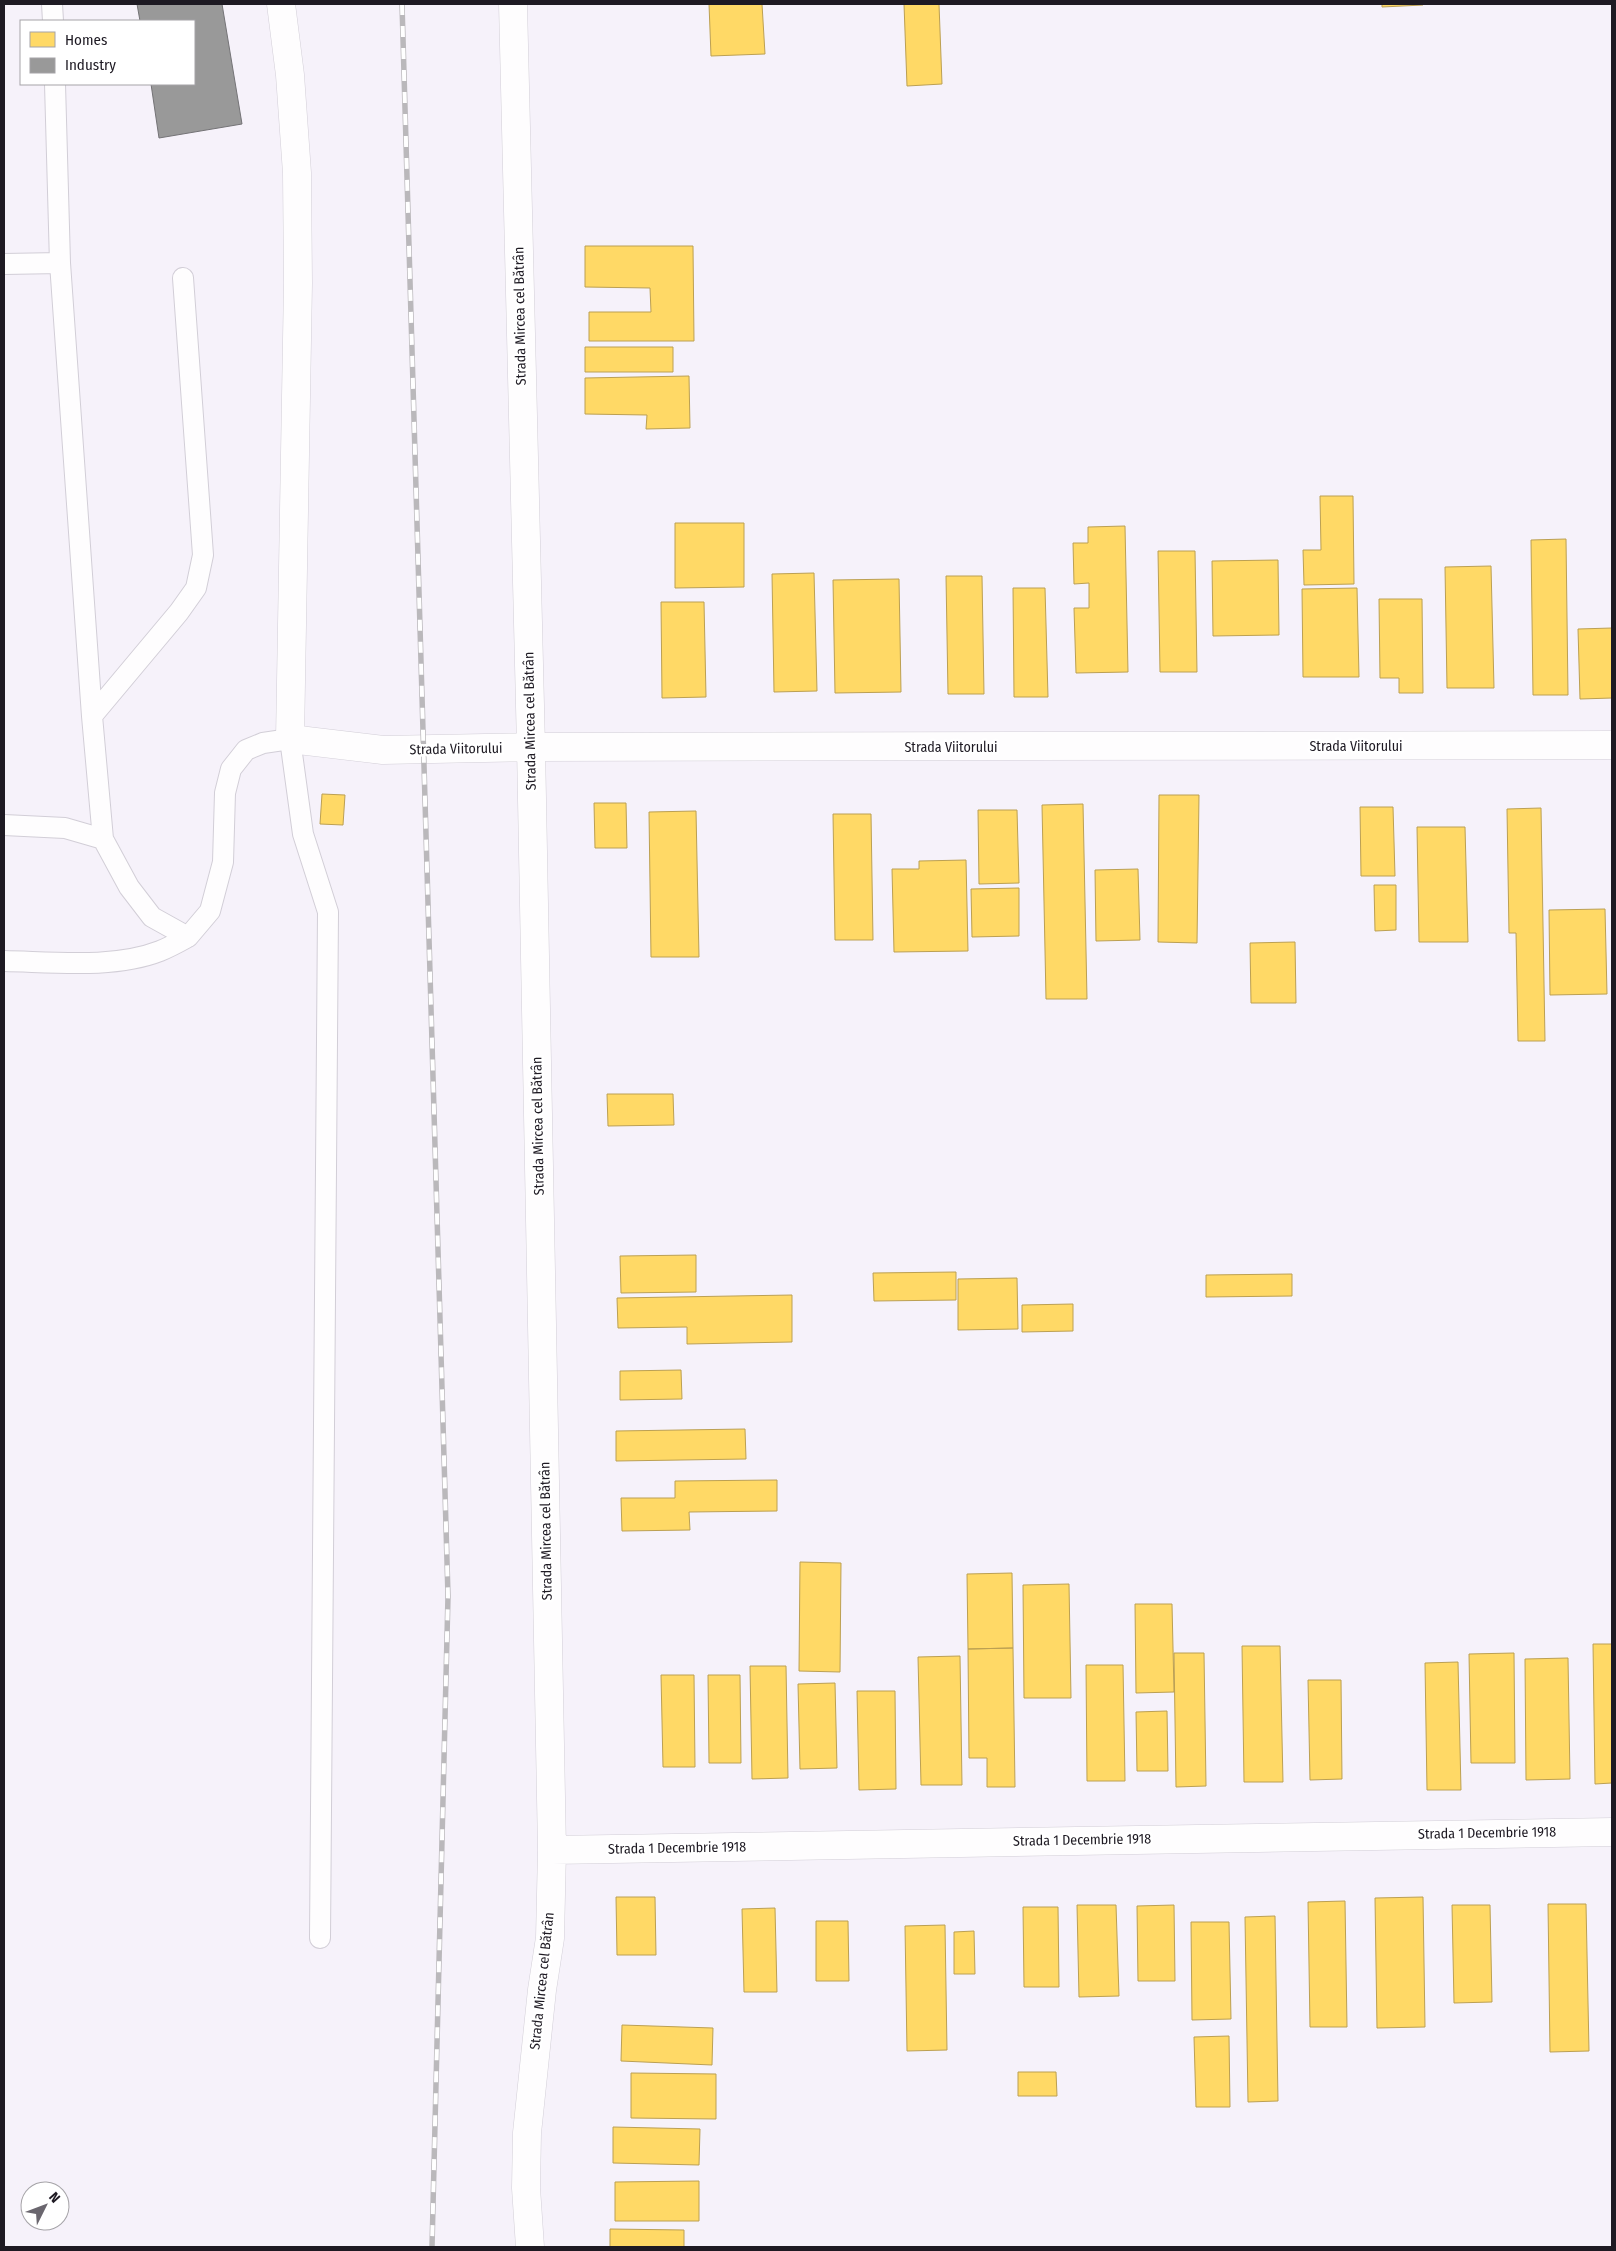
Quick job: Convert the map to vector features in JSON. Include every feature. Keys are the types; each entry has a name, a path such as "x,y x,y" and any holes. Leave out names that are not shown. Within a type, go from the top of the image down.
{"street":[{"path":"281,4 290,75 297,201 298,293 290,739"},
{"name":"Strada Mircea cel Bătrân","path":"513,4 531,747 552,1850 550,1938 542,1990 527,2133 526,2188 530,2247"},
{"name":"Strada Viitorului","path":"290,739 384,750 531,747 1612,746"},
{"name":"Strada 1 Decembrie 1918","path":"552,1850 1612,1832"}],"lane":[{"path":"52,4 53,20"},
{"path":"55,85 60,263 92,716 103,839 129,887 152,917 188,937"},
{"path":"4,264 60,263"},
{"path":"92,716 179,612 196,588 203,555 183,278"},
{"path":"4,961 80,963 135,958 160,951 188,937 210,911 223,862 225,794 232,769 246,750 263,743 290,739 303,834 328,912 320,1938"},
{"path":"4,825 64,828 103,839"}],"building: Homes":[{"path":"709,4 762,4 765,54 711,56"},
{"path":"904,4 939,4 942,84 907,86"},
{"path":"1382,4 1423,4 1423,5 1382,7"},
{"path":"585,246 693,246 694,341 589,341 589,312 651,312 650,288 585,287"},
{"path":"585,347 673,347 673,372 585,372"},
{"path":"689,376 690,428 646,429 647,415 585,414 585,378"},
{"path":"1320,496 1353,496 1354,584 1304,585 1303,550 1321,550"},
{"path":"675,523 744,523 744,587 675,588"},
{"path":"1125,526 1128,672 1076,673 1074,608 1089,608 1089,583 1074,584 1073,543 1088,543 1088,527"},
{"path":"1566,539 1568,695 1533,695 1531,540"},
{"path":"1158,551 1195,551 1197,672 1160,672"},
{"path":"1278,560 1279,635 1213,636 1212,561"},
{"path":"1491,566 1494,688 1447,688 1445,567"},
{"path":"814,573 817,691 774,692 772,574"},
{"path":"946,576 982,576 984,694 948,694"},
{"path":"899,579 901,692 835,693 833,580"},
{"path":"1013,588 1045,588 1048,697 1014,697"},
{"path":"1357,588 1359,677 1303,677 1302,589"},
{"path":"1379,599 1422,599 1423,693 1399,693 1399,678 1380,678"},
{"path":"661,602 704,602 706,697 662,698"},
{"path":"1612,628 1612,698 1580,699 1578,629"},
{"path":"322,794 345,795 343,825 320,824"},
{"path":"1159,795 1199,795 1197,943 1158,942"},
{"path":"594,803 626,803 627,848 595,848"},
{"path":"1083,804 1087,999 1046,999 1042,805"},
{"path":"1360,807 1393,807 1395,876 1361,876"},
{"path":"1541,808 1545,1041 1518,1041 1516,933 1509,933 1507,809"},
{"path":"978,810 1017,810 1019,883 979,884"},
{"path":"696,811 699,957 651,957 649,812"},
{"path":"833,814 871,814 873,940 835,940"},
{"path":"1417,827 1465,827 1468,942 1419,942"},
{"path":"966,860 968,951 894,952 892,869 919,869 919,861"},
{"path":"1138,869 1140,940 1096,941 1095,870"},
{"path":"1374,885 1396,885 1396,930 1375,931"},
{"path":"1019,888 1019,936 972,937 971,889"},
{"path":"1605,909 1607,994 1550,995 1549,910"},
{"path":"1295,942 1296,1003 1251,1003 1250,943"},
{"path":"607,1094 673,1094 674,1125 608,1126"},
{"path":"696,1255 696,1292 621,1293 620,1256"},
{"path":"956,1272 956,1300 874,1301 873,1273"},
{"path":"1292,1274 1292,1296 1206,1297 1206,1275"},
{"path":"1017,1278 1018,1329 958,1330 958,1279"},
{"path":"792,1295 792,1342 687,1344 687,1327 618,1328 617,1298"},
{"path":"1073,1304 1073,1331 1022,1332 1022,1305"},
{"path":"681,1370 682,1399 620,1400 620,1371"},
{"path":"745,1429 746,1459 616,1461 616,1431"},
{"path":"777,1480 777,1511 689,1512 690,1530 622,1531 621,1498 675,1498 675,1481"},
{"path":"800,1562 841,1563 840,1672 799,1671"},
{"path":"1012,1573 1013,1648 968,1649 967,1574"},
{"path":"1069,1584 1071,1698 1024,1698 1023,1585"},
{"path":"1135,1604 1172,1604 1174,1692 1136,1693"},
{"path":"1593,1644 1612,1644 1612,1783 1595,1784"},
{"path":"1242,1646 1280,1646 1283,1782 1244,1782"},
{"path":"1013,1648 1015,1787 987,1787 987,1758 969,1758 968,1649"},
{"path":"1174,1653 1204,1653 1206,1786 1176,1787"},
{"path":"1514,1653 1515,1763 1471,1763 1469,1654"},
{"path":"960,1656 962,1785 921,1785 918,1657"},
{"path":"1568,1658 1570,1779 1526,1780 1525,1659"},
{"path":"1458,1662 1461,1790 1427,1790 1425,1663"},
{"path":"1086,1665 1123,1665 1125,1781 1087,1781"},
{"path":"750,1666 786,1666 788,1778 752,1779"},
{"path":"661,1675 694,1675 695,1767 663,1767"},
{"path":"708,1675 740,1675 741,1763 709,1763"},
{"path":"1308,1680 1341,1680 1342,1779 1310,1780"},
{"path":"835,1683 837,1768 800,1769 798,1684"},
{"path":"857,1691 895,1691 896,1789 859,1790"},
{"path":"1167,1711 1168,1771 1137,1771 1136,1712"},
{"path":"616,1897 655,1897 656,1955 617,1955"},
{"path":"1423,1897 1425,2027 1377,2028 1375,1898"},
{"path":"1345,1901 1347,2027 1310,2027 1308,1902"},
{"path":"1548,1904 1586,1904 1589,2051 1550,2052"},
{"path":"1077,1905 1116,1905 1119,1996 1079,1997"},
{"path":"1174,1905 1175,1981 1138,1981 1137,1906"},
{"path":"1452,1905 1490,1905 1492,2002 1454,2003"},
{"path":"1023,1907 1058,1907 1059,1987 1024,1987"},
{"path":"775,1908 777,1992 744,1992 742,1909"},
{"path":"1275,1916 1278,2101 1248,2102 1245,1917"},
{"path":"816,1921 848,1921 849,1981 816,1981"},
{"path":"1191,1922 1229,1922 1231,2019 1192,2020"},
{"path":"945,1925 947,2050 907,2051 905,1926"},
{"path":"974,1931 975,1974 954,1974 954,1932"},
{"path":"622,2025 713,2028 712,2065 621,2061"},
{"path":"1229,2036 1230,2107 1196,2107 1194,2037"},
{"path":"1018,2072 1056,2072 1057,2096 1018,2096"},
{"path":"631,2073 716,2074 716,2119 631,2118"},
{"path":"613,2127 700,2129 699,2165 613,2163"},
{"path":"699,2181 699,2221 615,2221 615,2182"},
{"path":"610,2229 684,2230 684,2247 610,2247"}],"building: Industry":[{"path":"137,4 222,4 242,124 159,138 151,85 195,85 195,20 140,20"}],"railway":[{"path":"402,4 448,1596 432,2247"}]}
